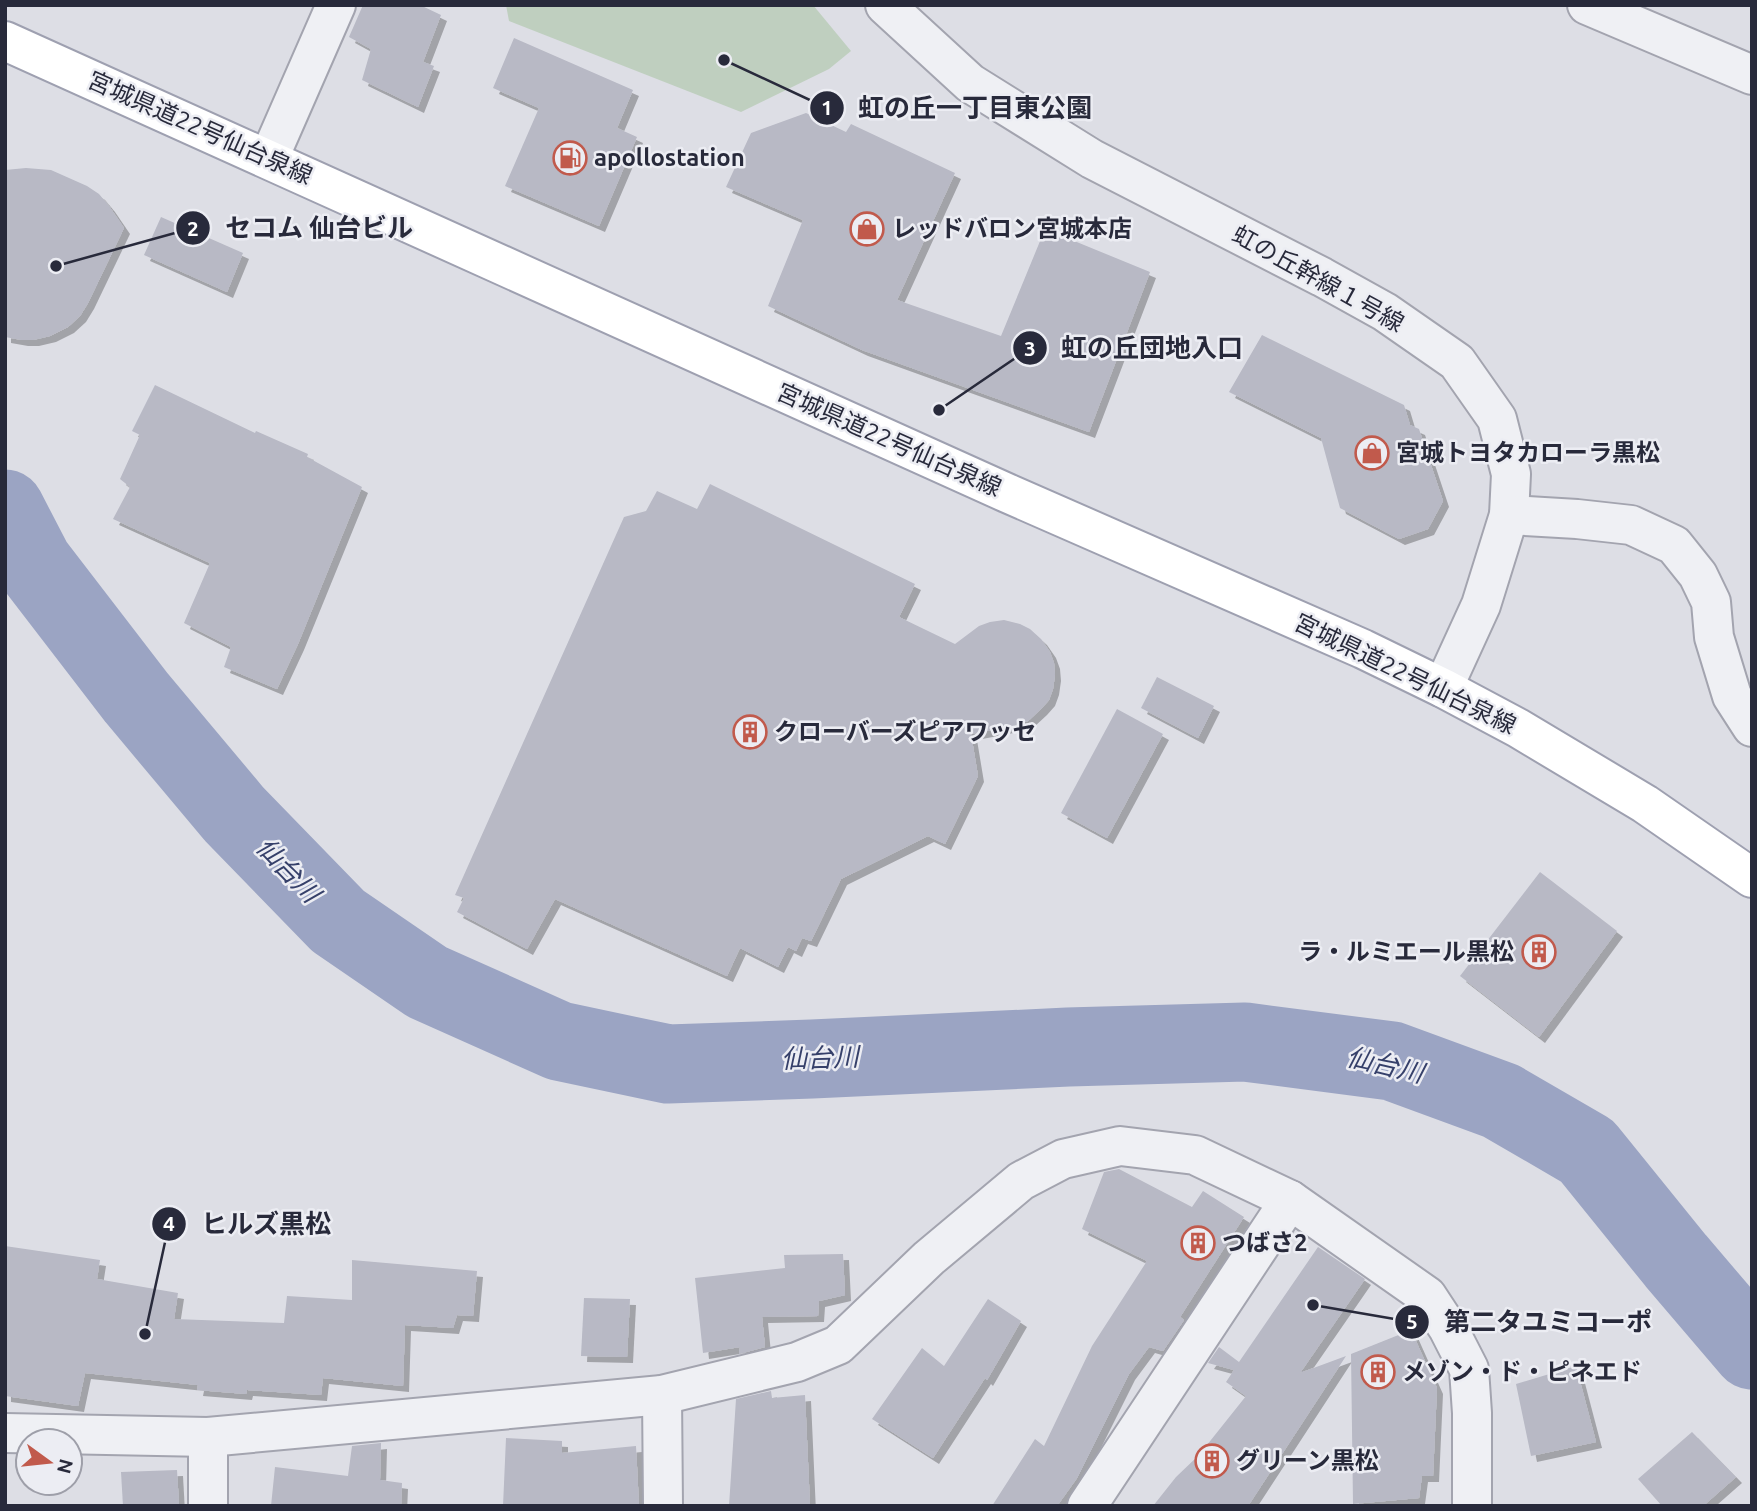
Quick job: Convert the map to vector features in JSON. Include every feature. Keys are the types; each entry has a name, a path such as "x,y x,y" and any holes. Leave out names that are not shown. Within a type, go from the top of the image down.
{"main road":[{"name":"宮城県道22号仙台泉線","path":"5,41 1007,493 1363,649 1518,728 1645,804 1752,878"}],"street":[{"path":"269,158 336,5"},
{"name":"虹の丘幹線１号線","path":"885,5 981,90 1092,159 1385,312 1457,362 1497,419 1511,474 1509,515 1481,605 1443,688"},
{"path":"1587,5 1641,17 1752,75"},
{"path":"1509,515 1631,525 1674,545 1698,575 1711,602 1714,637 1732,695 1752,727"},
{"path":"5,1433 208,1437 662,1395 797,1362 838,1345 929,1258 1021,1181 1063,1159 1120,1146 1195,1155 1290,1200 1427,1296 1448,1328 1469,1369 1472,1506"},
{"path":"1087,1506 1290,1200"},
{"path":"662,1395 663,1506"},
{"path":"208,1437 208,1506"}],"green space":[{"path":"506,5 813,5 851,51 829,69 741,112 509,21"}],"building":[{"path":"363,5 420,5 441,15 423,62 434,66 418,107 362,80 371,49 349,37"},
{"path":"514,38 633,90 617,128 637,137 599,226 505,186 539,108 493,88"},
{"path":"806,113 846,132 851,124 955,173 897,300 1001,336 1045,229 1150,272 1089,432 862,350 768,306 803,220 726,187 751,133"},
{"path":"5,170 51,170 87,186 99,194 124,228 80,316 68,327 50,336 33,340 5,337"},
{"path":"161,217 243,253 227,292 144,255"},
{"path":"1262,335 1404,405 1410,425 1419,429 1443,501 1428,529 1399,539 1340,508 1321,438 1229,392"},
{"path":"155,385 255,433 256,431 308,454 307,457 362,487 277,689 224,667 231,647 184,623 210,563 113,519 130,487 120,479 140,435 132,431"},
{"name":"クローバーズピアワッセ","path":"710,484 915,584 899,617 955,644 979,626 990,622 1004,620 1030,629 1041,639 1054,663 1055,675 1049,700 1028,721 971,734 978,776 945,844 928,836 841,879 811,941 802,938 796,951 788,947 778,967 740,948 727,976 555,899 527,949 457,912 464,898 455,895 624,517 646,511 657,491 697,509"},
{"path":"1157,677 1214,706 1198,738 1141,708"},
{"path":"1117,709 1163,734 1107,838 1061,813"},
{"name":"ラ・ルミエール黒松","path":"1540,872 1617,931 1539,1037 1460,976"},
{"path":"1119,1169 1192,1207 1203,1191 1244,1217 1180,1317 1184,1320 1163,1351 1149,1347 1129,1374 1077,1478 1057,1506 992,1506 1035,1439 1044,1446 1092,1346 1147,1261 1082,1229 1104,1172"},
{"path":"5,1246 100,1260 97,1279 178,1293 174,1319 284,1323 287,1296 352,1300 352,1260 477,1271 473,1316 457,1315 453,1328 405,1325 403,1386 323,1378 321,1395 247,1390 246,1394 197,1390 198,1385 85,1373 78,1406 5,1396"},
{"path":"1318,1247 1365,1279 1300,1373 1346,1356 1248,1506 1153,1506 1176,1477 1199,1455 1246,1396 1226,1382 1234,1370 1208,1363 1219,1347 1239,1362"},
{"path":"843,1254 845,1295 819,1301 818,1316 762,1317 765,1347 739,1354 740,1347 703,1353 695,1278 785,1268 784,1255"},
{"path":"584,1298 630,1299 627,1357 581,1356"},
{"path":"988,1299 1021,1321 987,1380 985,1378 933,1458 872,1419 922,1348 944,1366"},
{"path":"1411,1330 1437,1388 1433,1476 1422,1476 1419,1498 1353,1504 1351,1354"},
{"path":"1576,1366 1596,1442 1531,1456 1516,1384"},
{"path":"771,1391 772,1398 805,1395 810,1506 729,1506 736,1399"},
{"path":"1692,1432 1736,1477 1703,1506 1662,1506 1638,1479"},
{"path":"506,1438 562,1441 562,1453 636,1446 639,1506 503,1506"},
{"path":"381,1443 380,1480 402,1483 401,1506 271,1506 275,1467 348,1476 352,1446"},
{"path":"177,1470 179,1506 123,1506 121,1472"}],"waterway":[{"name":"仙台川","path":"5,509 33,563 136,697 234,814 338,921 427,982 559,1041 668,1064 1245,1042 1392,1061 1501,1101 1587,1151 1752,1350"}],"place":[{"name":"虹の丘一丁目東公園","path":"724,60"},
{"name":"apollostation","path":"570,158"},
{"name":"レッドバロン宮城本店","path":"867,229"},
{"name":"セコム 仙台ビル","path":"56,266"},
{"name":"虹の丘団地入口","path":"939,410"},
{"name":"宮城トヨタカローラ黒松","path":"1372,453"},
{"name":"クローバーズピアワッセ","path":"750,732"},
{"name":"ラ・ルミエール黒松","path":"1539,952"},
{"name":"つばさ2","path":"1198,1243"},
{"name":"第二タユミコーポ","path":"1313,1305"},
{"name":"ヒルズ黒松","path":"145,1334"},
{"name":"メゾン・ド・ピネエド","path":"1378,1372"},
{"name":"グリーン黒松","path":"1212,1461"}]}
